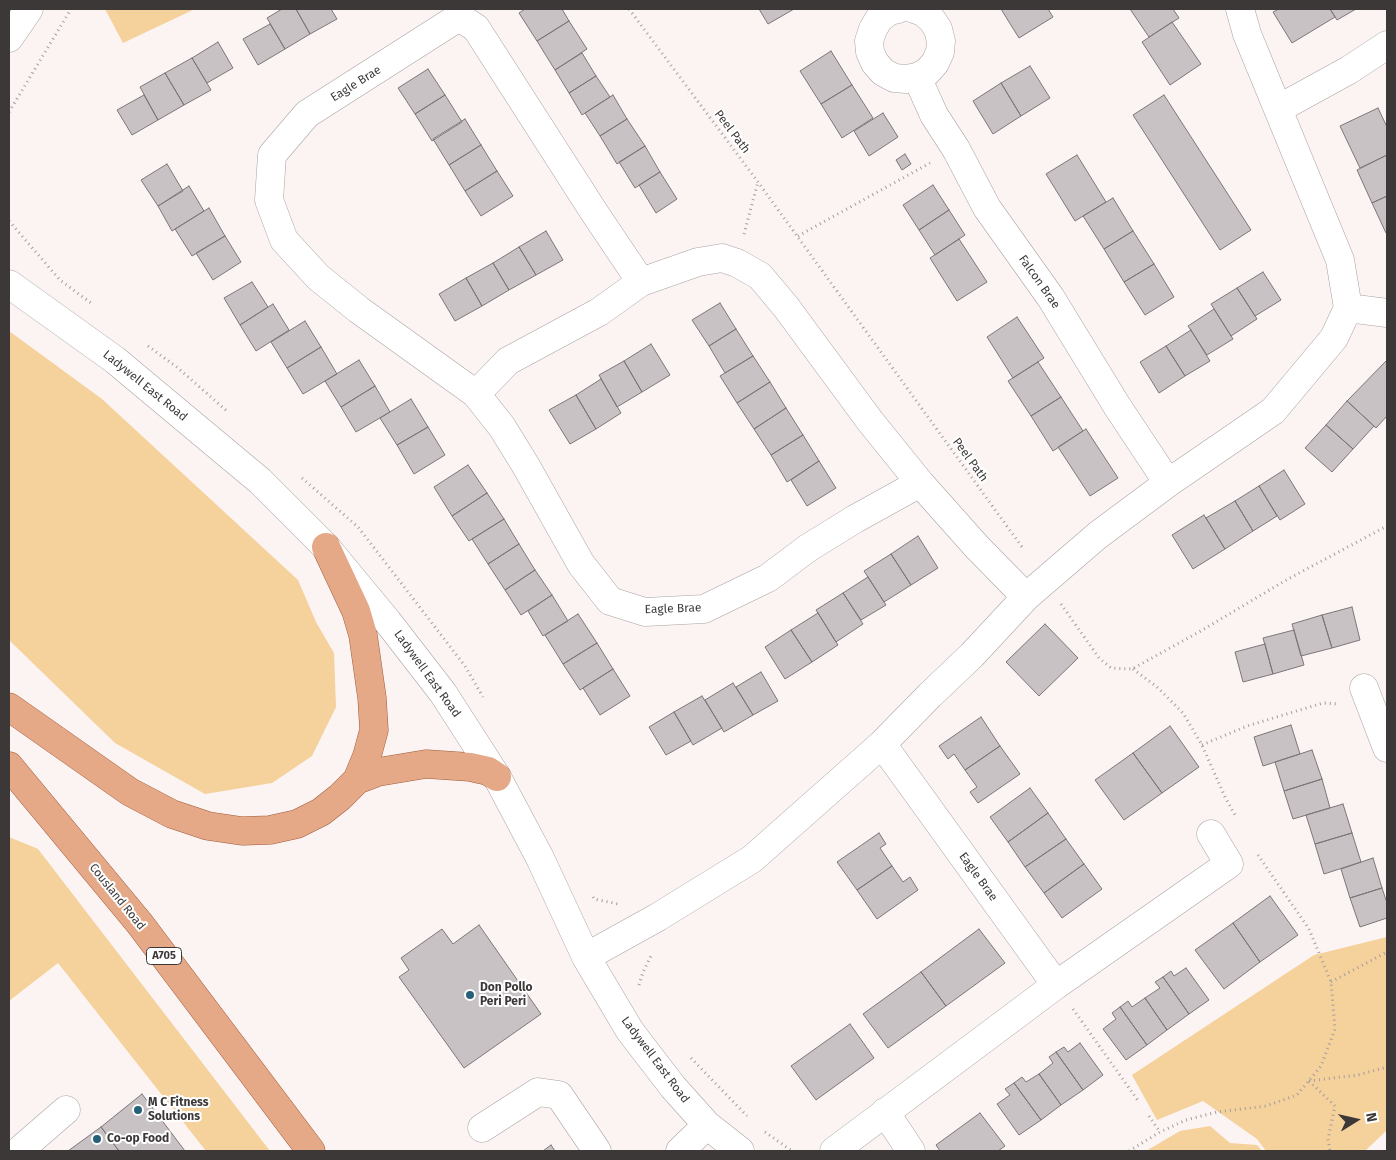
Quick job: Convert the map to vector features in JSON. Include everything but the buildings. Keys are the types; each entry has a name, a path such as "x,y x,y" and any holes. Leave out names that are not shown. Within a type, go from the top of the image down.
{"main road":[{"path":"9,707 130,792 172,814 208,826 242,831 270,830 297,824 321,812 340,798 357,780 367,756 374,730 369,666 363,635 356,612 326,547"},
{"path":"357,780 378,772 426,764 488,771 497,778"},
{"name":"Cousland Road","path":"9,766 140,924 311,1151"}],"street":[{"path":"9,38 28,9"},
{"path":"898,9 889,12 879,19 869,40 870,52 875,63 883,72 894,78 906,79 918,77 927,72 935,63 940,52 941,41 938,29 923,12 914,9"},
{"path":"586,957 658,917 752,860 882,744 1036,589 1098,535 1168,483 1273,411 1334,338 1348,308 1340,260 1247,34 1240,9"},
{"name":"Eagle Brae","path":"642,282 594,212 476,28 459,17 307,114 272,155 269,200 284,240 318,277 358,310 476,394 502,427 581,564 610,601 645,612 704,609 768,578 808,548 854,518 920,482"},
{"path":"1278,108 1349,70 1387,45"},
{"name":"Falcon Brae","path":"918,77 934,115 956,149 987,208 1051,298 1117,406 1168,483"},
{"path":"476,394 508,361 599,312 642,282 698,262 722,258 737,263 760,276 786,307 870,421 977,547 1036,589"},
{"name":"Ladywell East Road","path":"9,284 130,373 260,481 326,547 443,693 497,778 540,858 586,957 630,1031 673,1087 707,1125 740,1151"},
{"path":"1348,308 1387,313"},
{"path":"1367,697 1387,748"},
{"name":"Eagle Brae","path":"882,744 1056,985"},
{"path":"834,1151 1056,985 1229,864 1211,834"},
{"path":"482,1128 538,1092 559,1094 597,1151"},
{"path":"23,1151 21,1148 66,1110"},
{"path":"886,1112 911,1151"},
{"path":"680,1151 707,1125"}],"path":[{"path":"9,112 71,9"},
{"name":"Peel Path","path":"629,9 798,236 1036,589 1099,658 1112,668 1132,669"},
{"path":"798,236 956,149"},
{"path":"737,263 758,182"},
{"path":"1238,820 1225,797 1202,745 1183,713 1157,687 1132,669 1288,579 1387,526"},
{"path":"1202,745 1247,726 1323,703 1367,697"},
{"path":"1129,1151 1160,1132 1186,1120 1217,1112 1266,1106 1297,1095 1321,1066 1335,1029 1331,982 1309,929 1255,850"},
{"path":"1331,982 1387,952"},
{"path":"1056,985 1139,1102"},
{"path":"1309,1081 1358,1075 1387,1067"},
{"path":"1309,1081 1335,1106 1328,1139 1330,1151"},
{"path":"1149,1116 1160,1132"}],"shaded area":[{"path":"105,9 195,9 123,43"},
{"path":"9,331 102,399 298,580 316,622 334,653 336,707 312,756 272,783 205,794 115,743 9,640"},
{"path":"9,837 38,849 270,1151 206,1151 58,963 9,1001"},
{"path":"1387,937 1387,1130 1365,1151 1266,1151 1257,1139 1203,1101 1157,1120 1132,1075 1314,955"},
{"path":"1210,1126 1230,1143 1257,1145 1262,1151 1146,1151 1180,1131"}],"place":[{"name":"Don Pollo Peri Peri","path":"470,995"},
{"name":"M C Fitness Solutions","path":"138,1110"},
{"name":"Co-op Food","path":"97,1139"}]}
